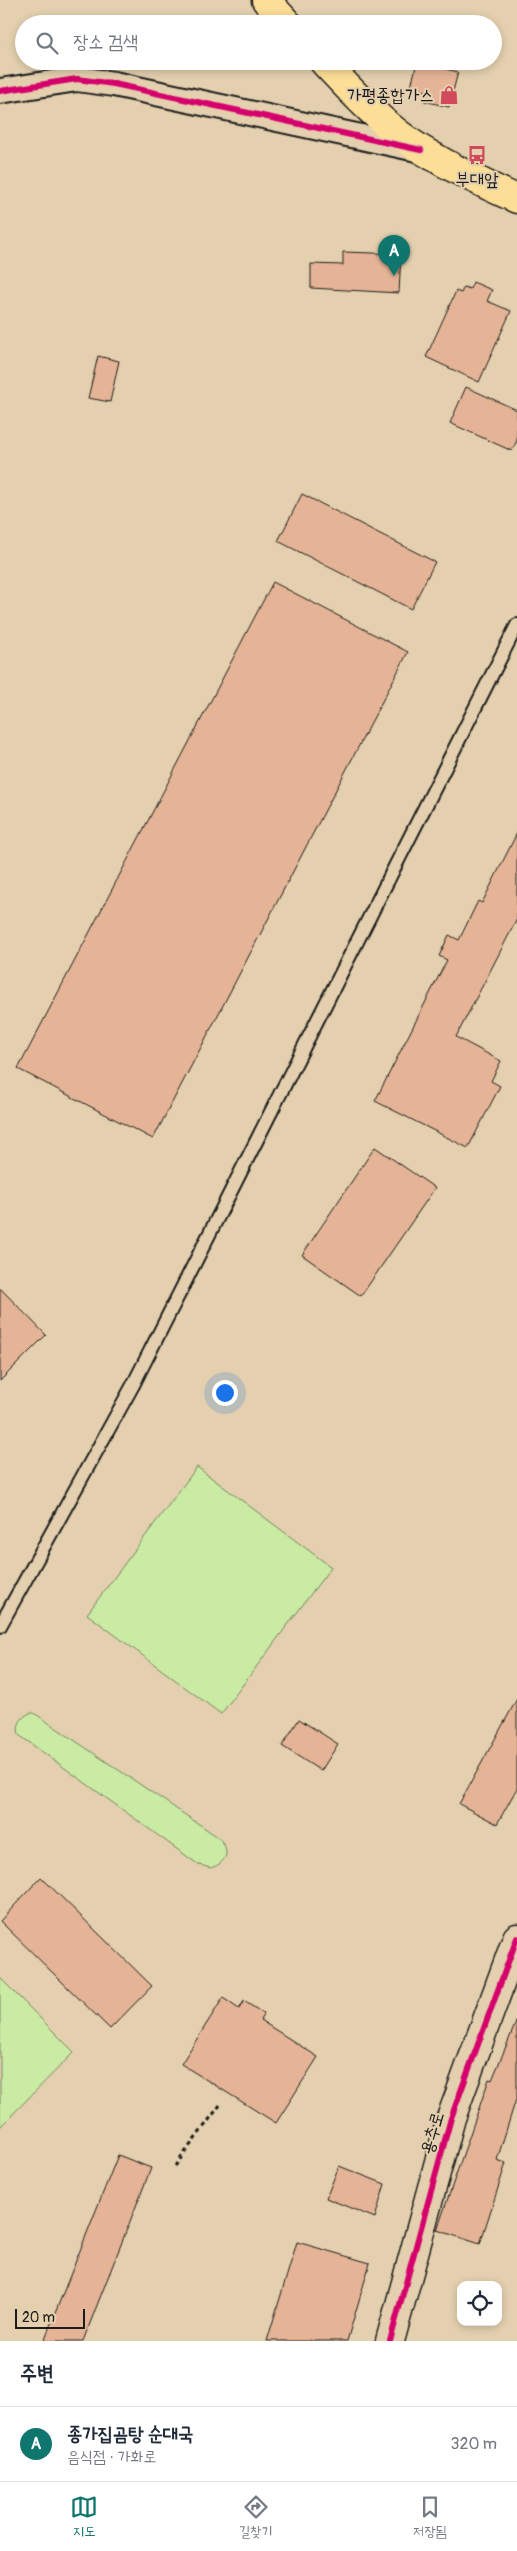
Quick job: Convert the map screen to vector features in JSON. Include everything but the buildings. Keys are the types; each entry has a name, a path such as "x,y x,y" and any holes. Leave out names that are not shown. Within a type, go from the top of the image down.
{"main road":[{"path":"266,0 280,15"},
{"path":"332,70 370,110 422,150 482,183 517,199"}],"street":[{"path":"0,91 76,79 114,84 422,150"},
{"name":"용추로","path":"390,2341 451,2118 517,1938"}],"lane":[{"path":"0,1626 133,1385 517,625"}],"path":[{"path":"176,2166 220,2105"}],"green space":[{"path":"197,1467 331,1567 221,1714 87,1614"},
{"path":"30,1713 34,1713 218,1837 225,1846 226,1855 224,1859 211,1868 199,1865 19,1735 18,1728 20,1722"},
{"path":"0,1978 74,2052 0,2127"}],"cycle path":[{"path":"0,91 77,79 114,84 421,150"},
{"path":"390,2341 451,2118 517,1938"}],"place":[{"name":"가평종합가스","path":"449,95"},
{"name":"부대앞","path":"477,155"},
{"name":"종가집곰탕 순대국","path":"394,276"}]}
